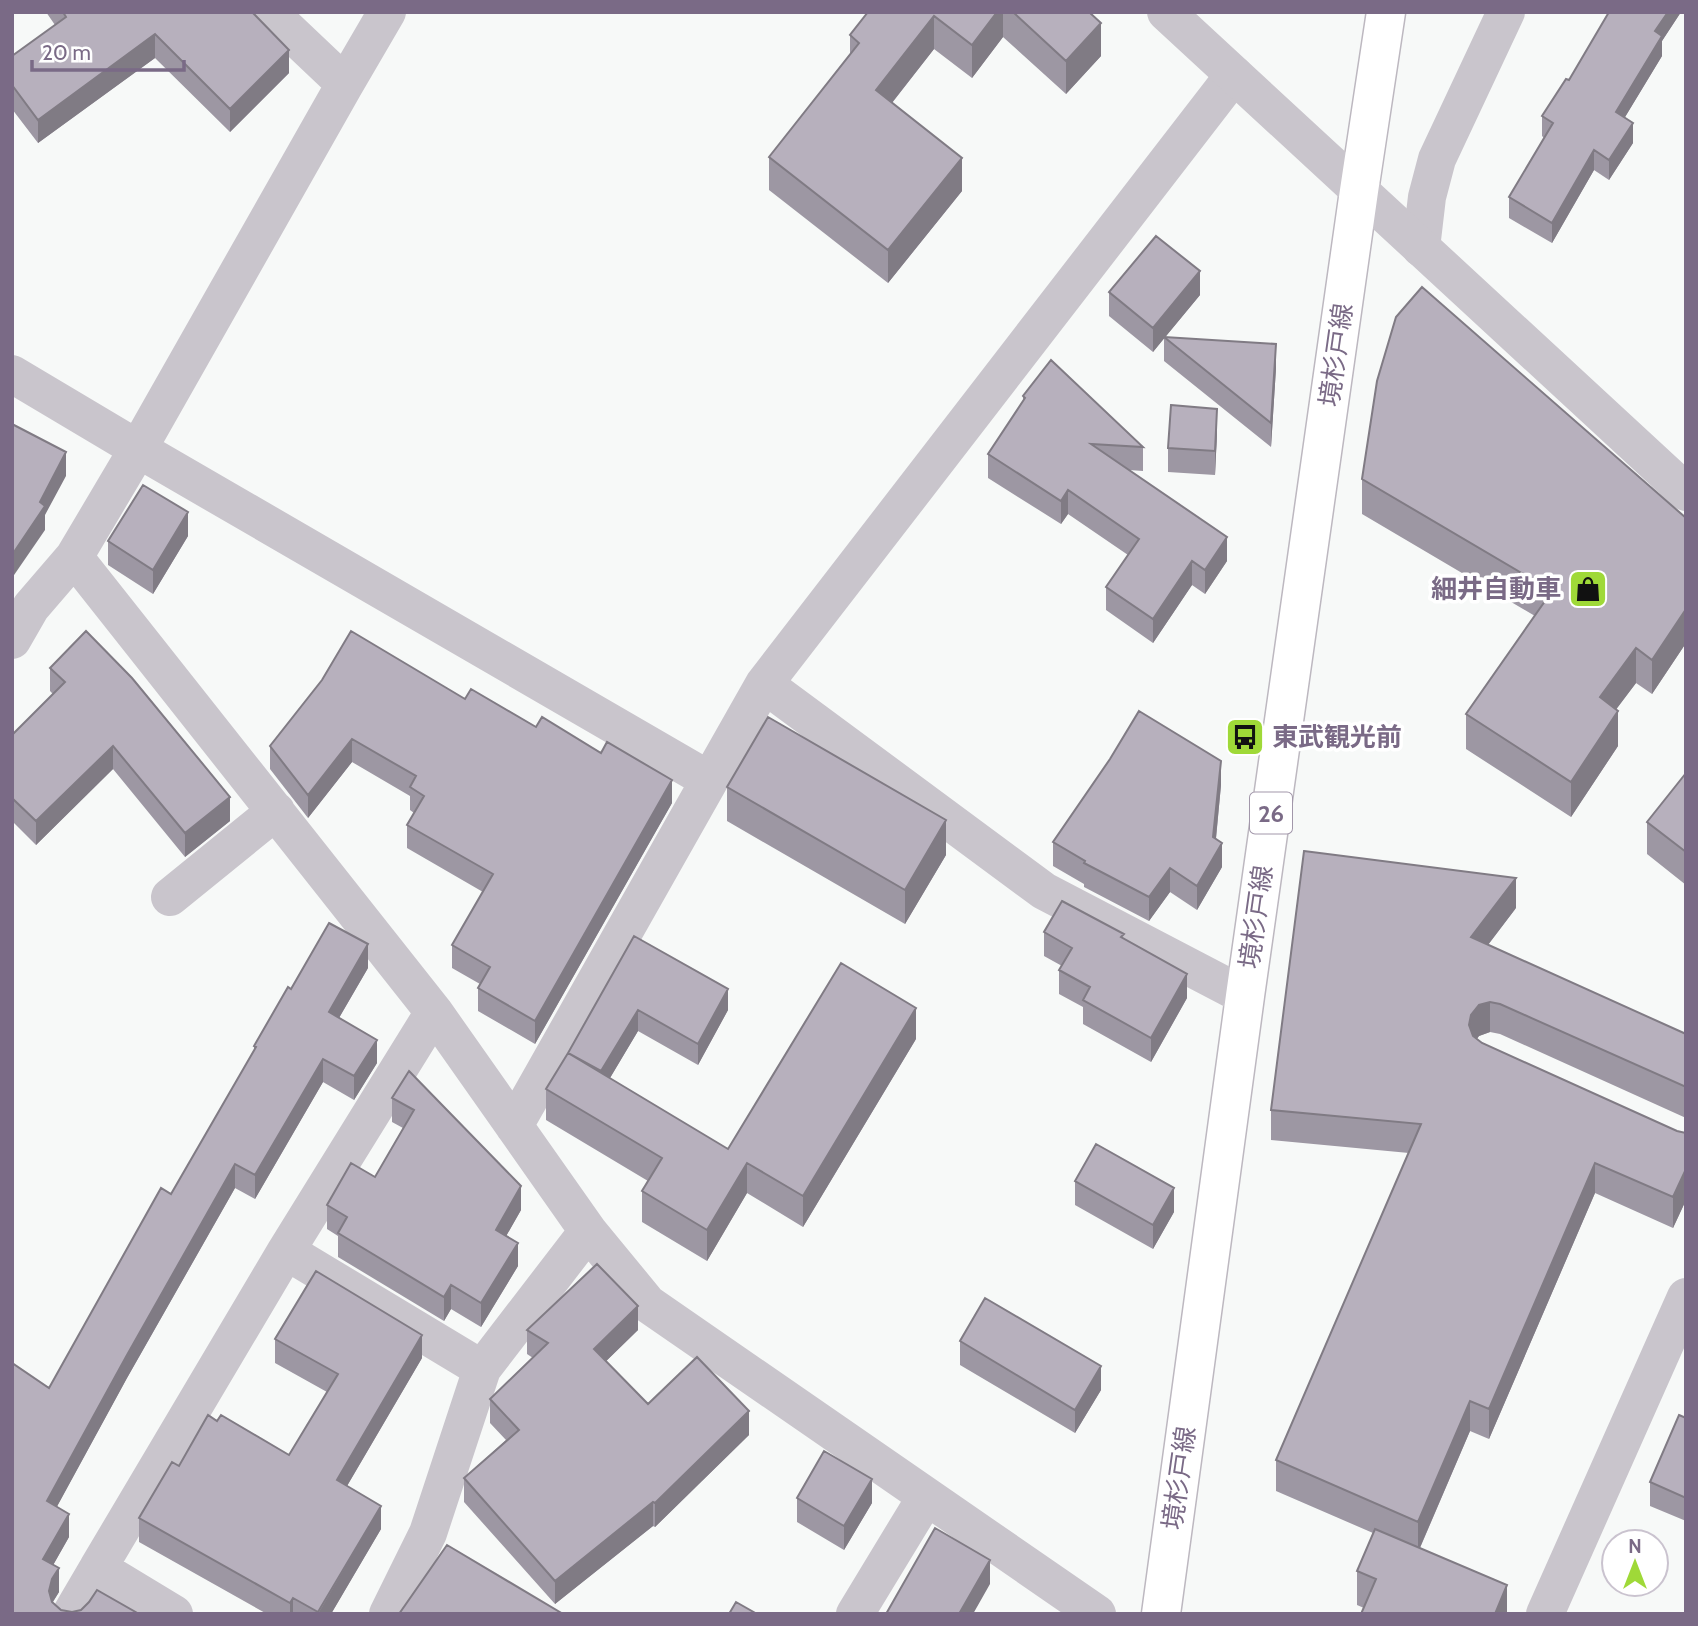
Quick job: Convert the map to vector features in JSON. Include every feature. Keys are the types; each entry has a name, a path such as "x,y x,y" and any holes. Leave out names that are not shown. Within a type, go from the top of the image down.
{"main road":[{"name":"境杉戸線","path":"1161,1614 1245,996 1386,12"}],"street":[{"path":"269,12 345,84"},
{"path":"12,640 31,607 74,556 138,449 387,12"},
{"path":"1166,12 1686,492"},
{"path":"1421,248 1427,197 1437,159 1506,12"},
{"path":"514,1126 764,684 1234,75"},
{"path":"15,382 138,449 709,780"},
{"path":"74,556 434,1012 588,1231 648,1304 1097,1614"},
{"path":"764,684 1044,891 1245,996"},
{"path":"170,897 276,811"},
{"path":"71,1614 286,1251 434,1012"},
{"path":"388,1614 428,1533 482,1369 588,1231"},
{"path":"286,1251 482,1369"},
{"path":"1545,1614 1686,1297"},
{"path":"855,1614 926,1497"},
{"path":"98,1568 174,1614"}],"building":[{"path":"63,12 252,12 289,50 230,109 155,34 38,120 12,85 12,56 66,17"},
{"path":"868,12 997,12 972,45 934,16 876,90 962,158 888,250 769,157 859,43 850,35"},
{"path":"1013,12 1089,12 1101,23 1066,61"},
{"path":"1609,12 1668,12 1655,31 1662,36 1616,112 1633,123 1609,160 1594,150 1552,223 1509,197 1553,123 1542,116 1566,79 1569,80"},
{"path":"1156,236 1200,271 1153,328 1109,292"},
{"name":"細井自動車","path":"1422,287 1686,518 1686,609 1652,660 1636,648 1600,697 1618,711 1571,782 1466,714 1552,591 1362,479 1377,381 1396,317"},
{"path":"1164,337 1276,344 1271,423"},
{"path":"1051,360 1143,447 1091,444 1227,537 1205,570 1192,561 1153,619 1106,587 1139,539 1068,490 1061,501 988,454 1025,398 1023,396"},
{"path":"1171,405 1217,409 1215,451 1168,448"},
{"path":"12,424 66,452 40,502 45,506 12,555"},
{"path":"143,485 188,512 153,570 108,541"},
{"path":"86,631 132,678 230,797 185,833 113,746 36,821 12,798 12,735 65,682 50,668"},
{"path":"351,631 465,699 471,689 536,727 542,717 601,753 607,742 672,780 535,1021 478,988 490,967 452,945 493,874 407,825 424,796 410,787 416,776 352,739 308,795 270,746 322,680"},
{"path":"1139,711 1221,761 1213,837 1222,843 1197,886 1170,868 1149,897 1084,863 1085,861 1053,842"},
{"path":"768,717 946,820 905,890 727,787"},
{"path":"1686,773 1686,852 1647,822"},
{"path":"1304,851 1516,878 1471,937 1686,1034 1686,1087 1500,1004 1490,1002 1479,1005 1471,1015 1469,1025 1473,1036 1482,1043 1686,1133 1686,1169 1673,1197 1595,1163 1489,1409 1470,1401 1418,1522 1276,1460 1421,1124 1271,1110"},
{"path":"1062,901 1124,934 1121,937 1187,974 1151,1038 1083,1000 1090,987 1059,970 1072,948 1044,932"},
{"path":"329,923 368,944 329,1012 377,1040 354,1076 323,1059 255,1175 235,1164 47,1501 69,1514 43,1559 59,1568 49,1591 52,1602 61,1610 81,1610 97,1590 139,1614 12,1614 12,1363 49,1388 161,1188 171,1194 288,987 291,989"},
{"path":"634,936 728,989 698,1044 638,1010 601,1071 568,1053"},
{"path":"841,963 916,1008 803,1196 747,1163 707,1230 642,1191 662,1158 546,1089 568,1053 728,1149"},
{"path":"409,1071 521,1186 496,1230 518,1243 481,1303 451,1285 444,1297 338,1233 347,1217 327,1205 351,1163 375,1177 414,1110 392,1098"},
{"path":"1096,1144 1174,1188 1153,1225 1075,1181"},
{"path":"597,1264 638,1306 594,1349 648,1404 697,1357 749,1411 655,1503 555,1581 464,1478 519,1430 490,1399 548,1343 527,1330"},
{"path":"316,1271 422,1335 337,1480 381,1506 318,1612 293,1598 290,1603 139,1518 172,1462 179,1466 208,1415 217,1421 221,1415 289,1455 338,1374 275,1339"},
{"path":"985,1298 1101,1366 1075,1410 960,1341"},
{"path":"1679,1415 1686,1418 1686,1498 1650,1482"},
{"path":"824,1451 872,1479 844,1526 797,1498"},
{"path":"935,1528 990,1560 959,1614 886,1614"},
{"path":"1375,1529 1507,1585 1495,1614 1361,1614 1376,1579 1357,1571"},
{"path":"447,1545 563,1614 399,1614"},
{"path":"736,1602 757,1614 729,1614"}],"place":[{"name":"細井自動車","path":"1588,589"},
{"name":"東武観光前","path":"1245,737"}]}
